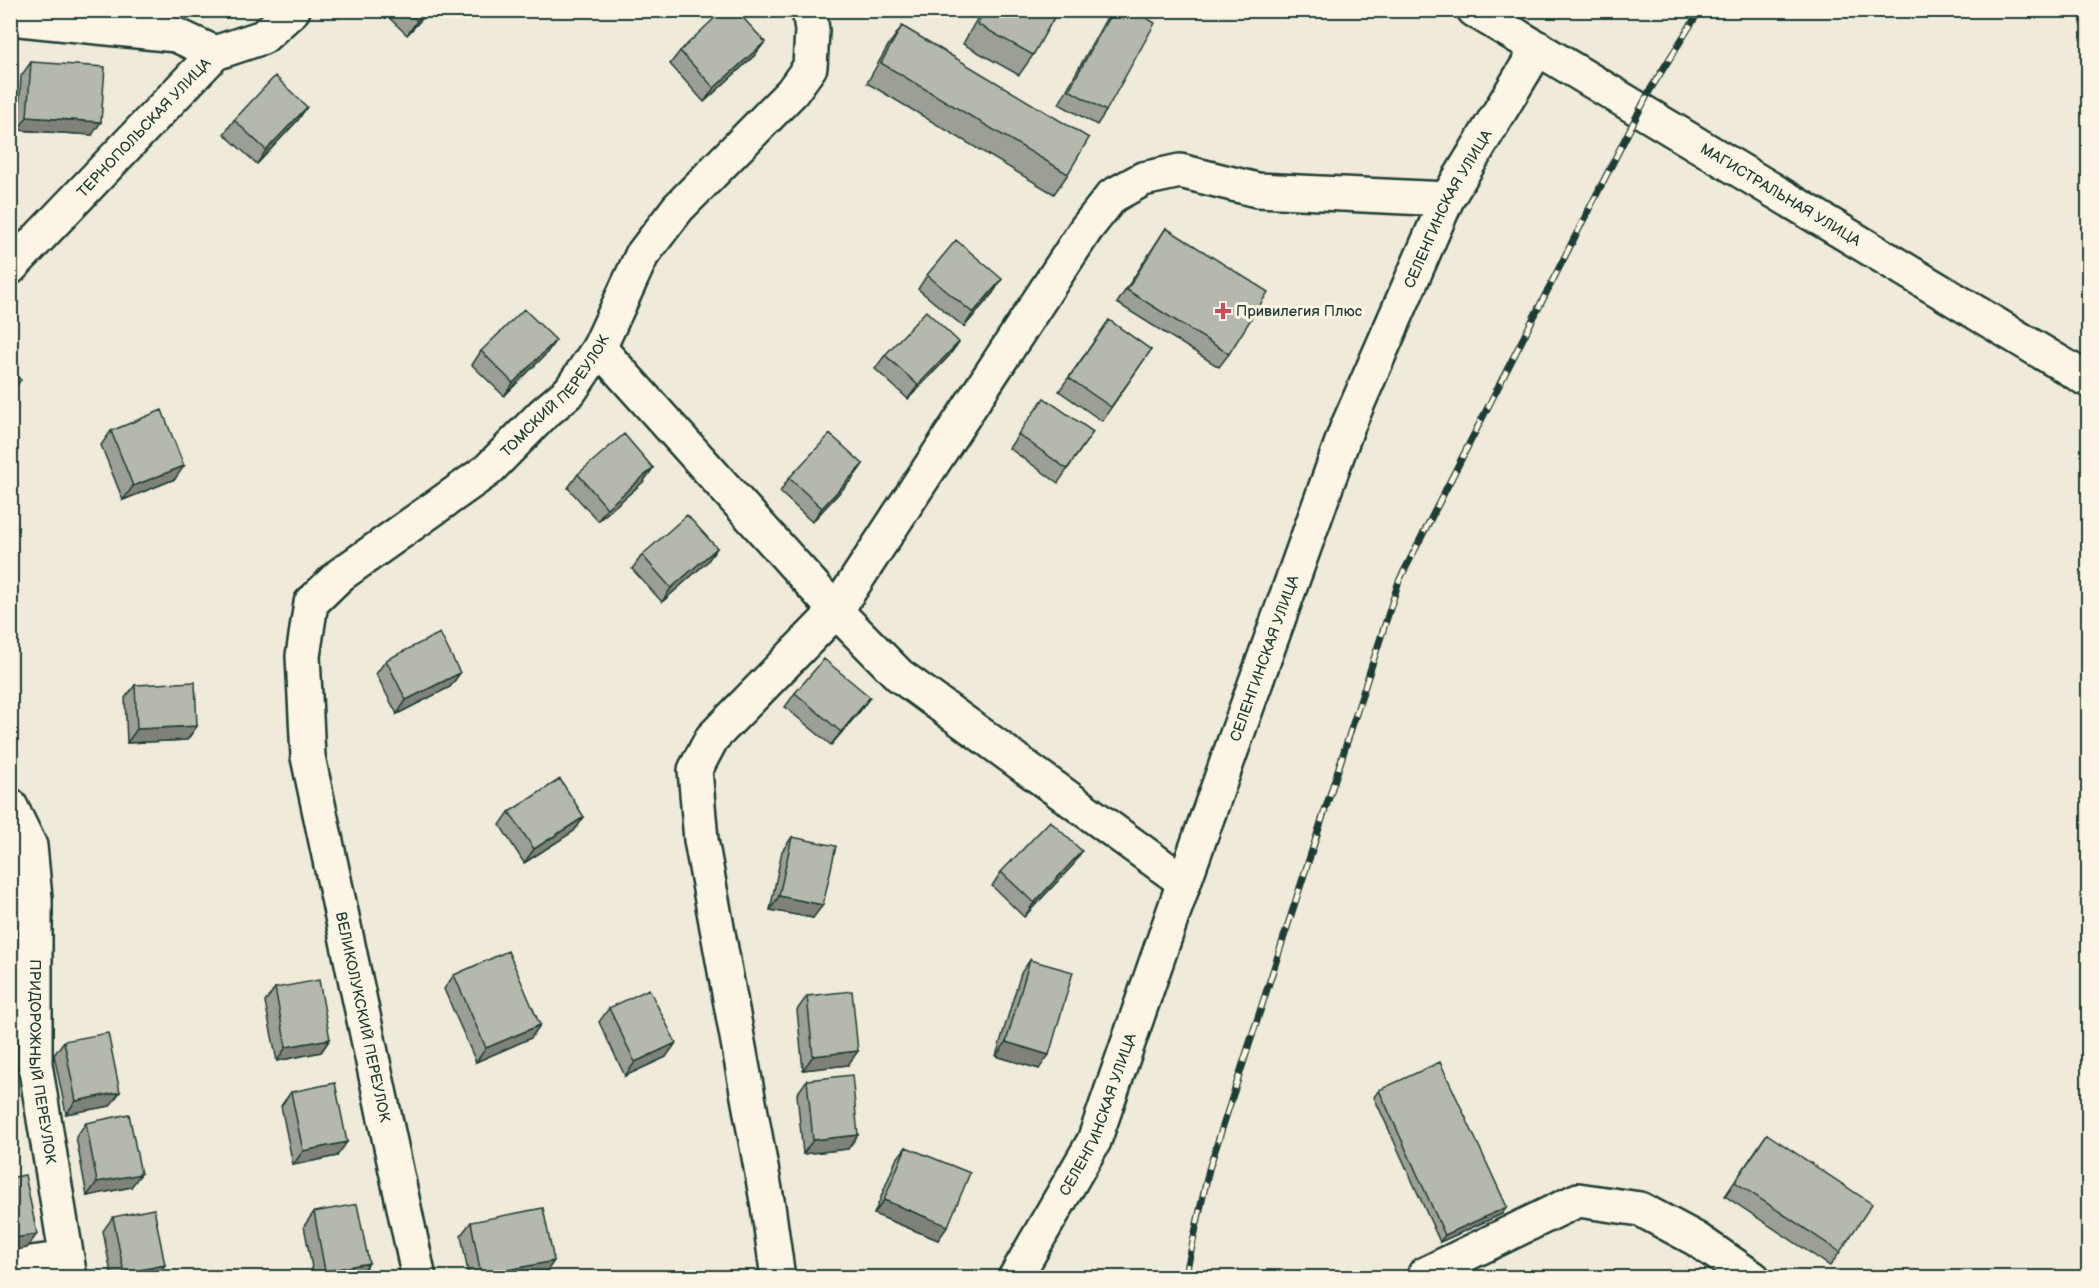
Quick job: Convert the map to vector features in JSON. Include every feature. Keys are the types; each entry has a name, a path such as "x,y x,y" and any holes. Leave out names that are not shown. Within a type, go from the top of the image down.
{"street":[{"name":"ТЕРНОПОЛЬСКАЯ УЛИЦА","path":"10,268 215,53 263,37 293,10"},
{"name":"ТОМСКИЙ ПЕРЕУЛОК","path":"308,757 303,656 311,603 340,575 488,470 543,414 570,391 599,348 642,255 678,208 792,92 810,67 812,30 809,10"},
{"name":"МАГИСТРАЛЬНАЯ УЛИЦА","path":"1474,10 2088,380"},
{"path":"10,18 176,35 215,53"},
{"name":"СЕЛЕНГИНСКАЯ УЛИЦА","path":"1015,1278 1094,1141 1347,428 1447,199 1538,48"},
{"path":"778,1278 768,1206 700,840 695,770 712,738 836,611 1086,229 1112,196 1143,178 1180,171 1257,190 1447,199"},
{"path":"599,348 836,611 899,675 1184,882"},
{"name":"ВЕЛИКОЛУКСКИЙ ПЕРЕУЛОК","path":"308,757 419,1278"},
{"name":"ПРИДОРОЖНЫЙ ПЕРЕУЛОК","path":"10,805 30,846 35,898 34,1064 69,1268"},
{"path":"1425,1274 1578,1200 1640,1209 1696,1239 1753,1278"},
{"path":"10,1266 69,1268"}],"building":[{"path":"406,10 427,10 417,21"},
{"path":"723,10 736,10 765,42 714,88 680,51"},
{"path":"985,10 1058,10 1033,55 977,24"},
{"path":"1113,10 1133,10 1155,23 1106,111 1069,90"},
{"path":"902,26 1089,138 1068,174 881,63"},
{"path":"31,62 105,67 101,122 27,117"},
{"path":"275,76 307,107 266,150 234,120"},
{"path":"1166,228 1268,292 1229,354 1127,290"},
{"path":"956,240 1002,279 973,313 927,275"},
{"path":"524,309 556,340 513,383 481,351"},
{"path":"926,311 959,342 918,385 885,355"},
{"path":"1109,320 1151,350 1111,407 1069,378"},
{"path":"10,372 21,380 10,394"},
{"path":"1044,398 1093,432 1067,469 1018,434"},
{"path":"162,410 184,466 133,486 111,431"},
{"path":"624,434 653,468 607,508 578,474"},
{"path":"830,434 863,464 822,508 789,478"},
{"path":"687,515 717,548 671,588 642,555"},
{"path":"440,633 460,673 406,700 386,660"},
{"path":"824,659 870,697 841,732 795,693"},
{"path":"195,682 197,726 137,729 135,685"},
{"path":"560,779 584,817 534,849 509,812"},
{"path":"1050,821 1082,851 1034,903 1001,872"},
{"path":"792,837 836,846 823,905 779,896"},
{"path":"508,951 540,1025 486,1048 454,975"},
{"path":"1030,960 1073,972 1049,1055 1006,1042"},
{"path":"319,980 330,1039 286,1047 275,988"},
{"path":"649,989 676,1043 635,1062 609,1008"},
{"path":"852,991 858,1051 813,1056 807,996"},
{"path":"108,1033 120,1092 76,1101 64,1041"},
{"path":"1440,1062 1507,1207 1445,1235 1379,1090"},
{"path":"852,1075 858,1135 813,1140 807,1080"},
{"path":"335,1083 347,1142 303,1151 291,1092"},
{"path":"129,1114 141,1174 97,1182 86,1123"},
{"path":"1767,1134 1872,1204 1840,1252 1735,1182"},
{"path":"906,1147 970,1173 948,1226 884,1200"},
{"path":"25,1175 37,1234 10,1239 10,1178"},
{"path":"357,1204 369,1263 325,1271 314,1212"},
{"path":"543,1208 554,1261 481,1275 471,1222"},
{"path":"154,1209 165,1265 124,1273 113,1217"},
{"path":"55,1274 56,1278 39,1278"}],"railway":[{"path":"1185,1278 1209,1169 1399,581 1650,90 1700,10"}],"place":[{"name":"Привилегия Плюс","path":"1223,311"}]}
